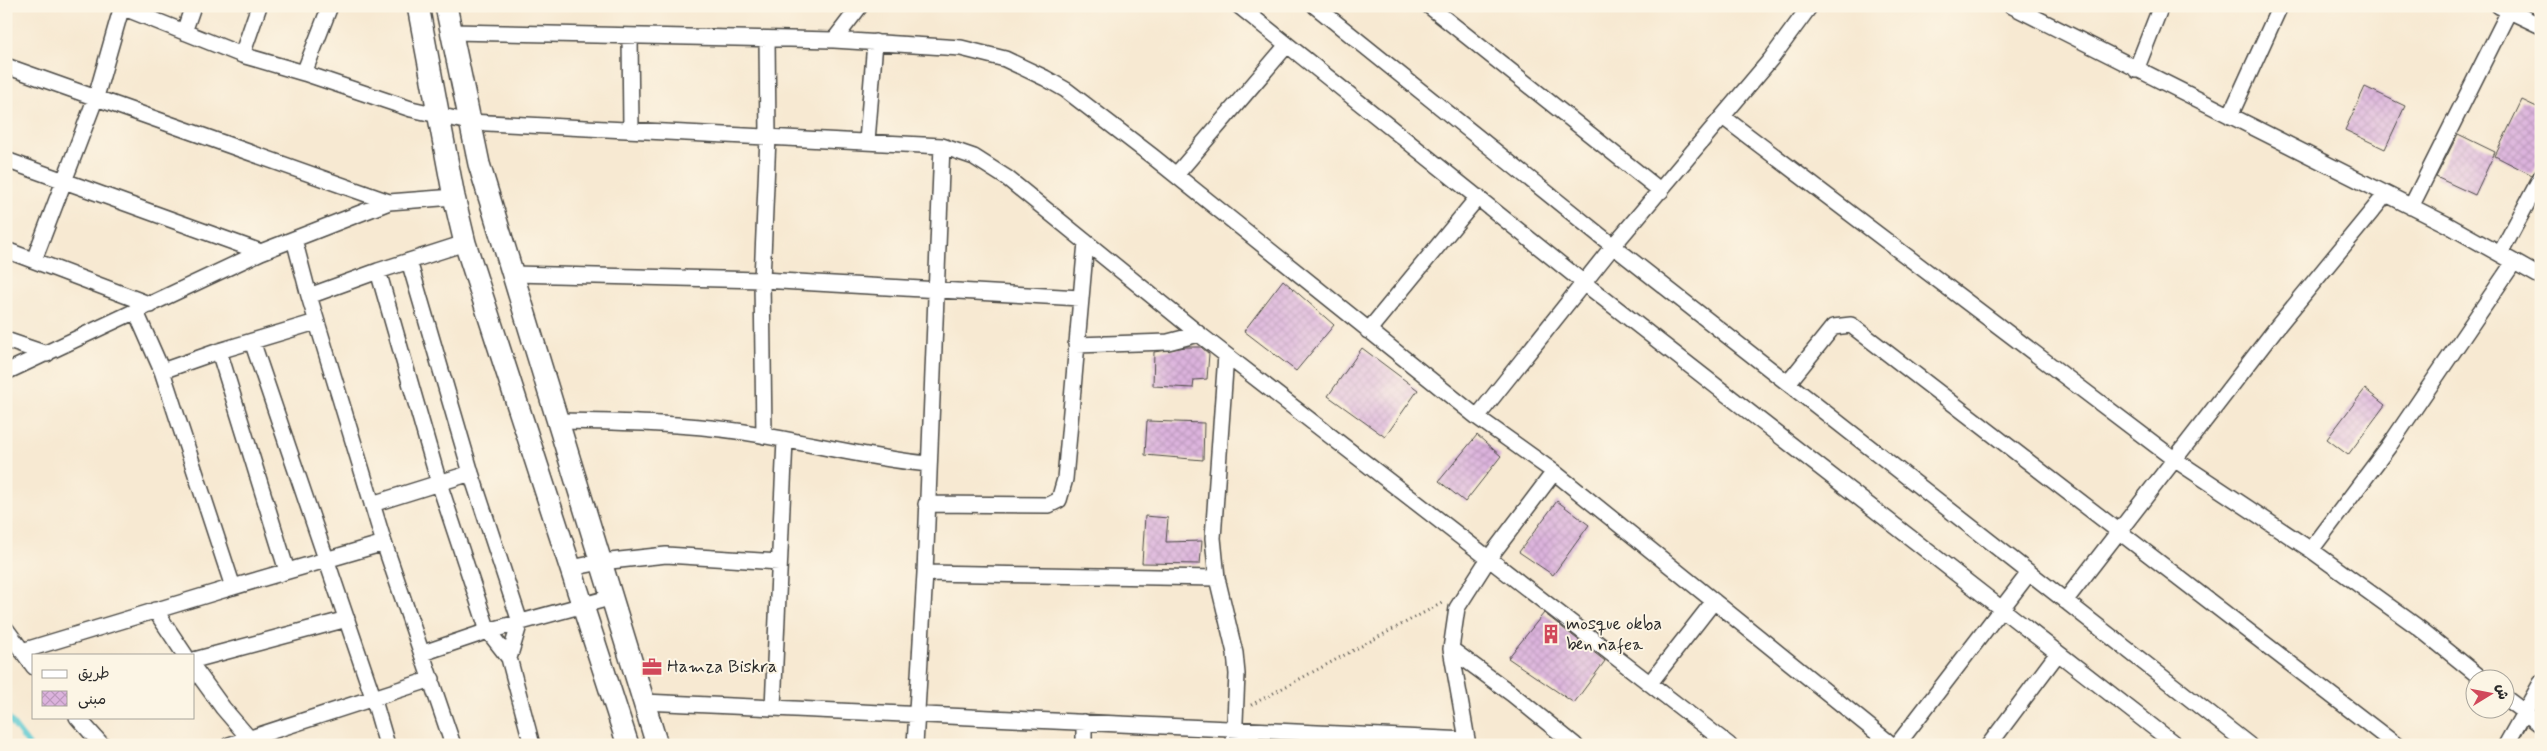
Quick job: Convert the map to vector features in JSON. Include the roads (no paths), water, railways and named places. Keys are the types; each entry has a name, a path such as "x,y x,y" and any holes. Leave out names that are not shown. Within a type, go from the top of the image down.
{"street":[{"path":"184,32 193,6"},
{"path":"242,55 259,6"},
{"path":"304,73 330,6"},
{"path":"418,6 454,197 465,244 628,745"},
{"path":"446,6 479,164 657,745"},
{"path":"834,40 860,6"},
{"path":"1239,6 1584,282 2176,745"},
{"path":"1315,6 1613,246 2249,745"},
{"path":"1429,6 1661,190"},
{"path":"1477,417 1613,246 1771,59 1810,6"},
{"path":"2012,6 2386,194 2541,277"},
{"path":"2136,70 2161,6"},
{"path":"2230,116 2280,6"},
{"path":"34,260 66,182 96,97 121,7 242,55 440,117 469,122 867,141 942,146 960,150 994,168 1199,334 1729,745"},
{"path":"2411,207 2504,8 2541,26"},
{"path":"451,32 834,40 961,48 1005,59 1066,90 1176,175 1477,417 1554,472 1892,745"},
{"path":"630,37 631,129"},
{"path":"764,436 762,280 768,137 767,38"},
{"path":"867,141 875,42"},
{"path":"1176,175 1287,45"},
{"path":"6,66 389,202"},
{"path":"1723,117 2174,458 2311,550 2419,628 2469,668"},
{"path":"915,745 925,573 926,504 942,146"},
{"path":"6,160 261,252"},
{"path":"2500,254 2541,178"},
{"path":"2065,601 2120,532 2174,458 2386,194"},
{"path":"6,372 261,252 294,239 389,202 454,197"},
{"path":"1368,331 1478,198"},
{"path":"294,239 316,322 384,543 453,745"},
{"path":"926,504 1049,505 1059,500 1064,480 1086,242"},
{"path":"310,296 378,271 465,244"},
{"path":"6,250 152,304"},
{"path":"409,261 471,473 520,622 509,658"},
{"path":"2311,550 2389,446 2514,262"},
{"path":"378,271 438,483 488,631 509,658 532,745"},
{"path":"513,274 762,280 1080,298"},
{"path":"136,312 162,371 233,587"},
{"path":"162,371 219,350 316,322"},
{"path":"1788,383 1833,327 1851,325 2396,745"},
{"path":"1076,345 1168,342 1199,334"},
{"path":"6,340 46,354"},
{"path":"252,341 347,619 387,745"},
{"path":"219,350 287,571"},
{"path":"1226,355 1213,538 1216,578 1235,653 1234,745"},
{"path":"558,421 658,422 764,436 880,459 928,464"},
{"path":"773,707 785,440"},
{"path":"644,702 1084,722 1235,721 1384,740 1468,742 1451,650 1457,608 1489,558 1554,472"},
{"path":"372,504 471,473"},
{"path":"22,651 326,558 384,543"},
{"path":"571,568 602,562 666,555 779,562"},
{"path":"925,573 1216,578"},
{"path":"1897,745 2003,610 2029,573"},
{"path":"423,653 488,631 612,598"},
{"path":"1650,683 1714,601"},
{"path":"155,610 184,654"},
{"path":"195,660 347,619"},
{"path":"6,629 32,664"},
{"path":"1451,650 1512,694 1575,745"},
{"path":"1989,745 2058,653"},
{"path":"195,669 217,701 252,741"},
{"path":"229,745 252,741 373,697 432,679"},
{"path":"2506,745 2541,683"},
{"path":"2514,705 2541,725"},
{"path":"78,718 102,745"},
{"path":"1084,722 1084,745"}],"waterway":[{"path":"6,715 29,745"}],"place":[{"name":"mosque okba ben nafea","path":"1551,634"},
{"name":"Hamza Biskra","path":"652,667"}]}
